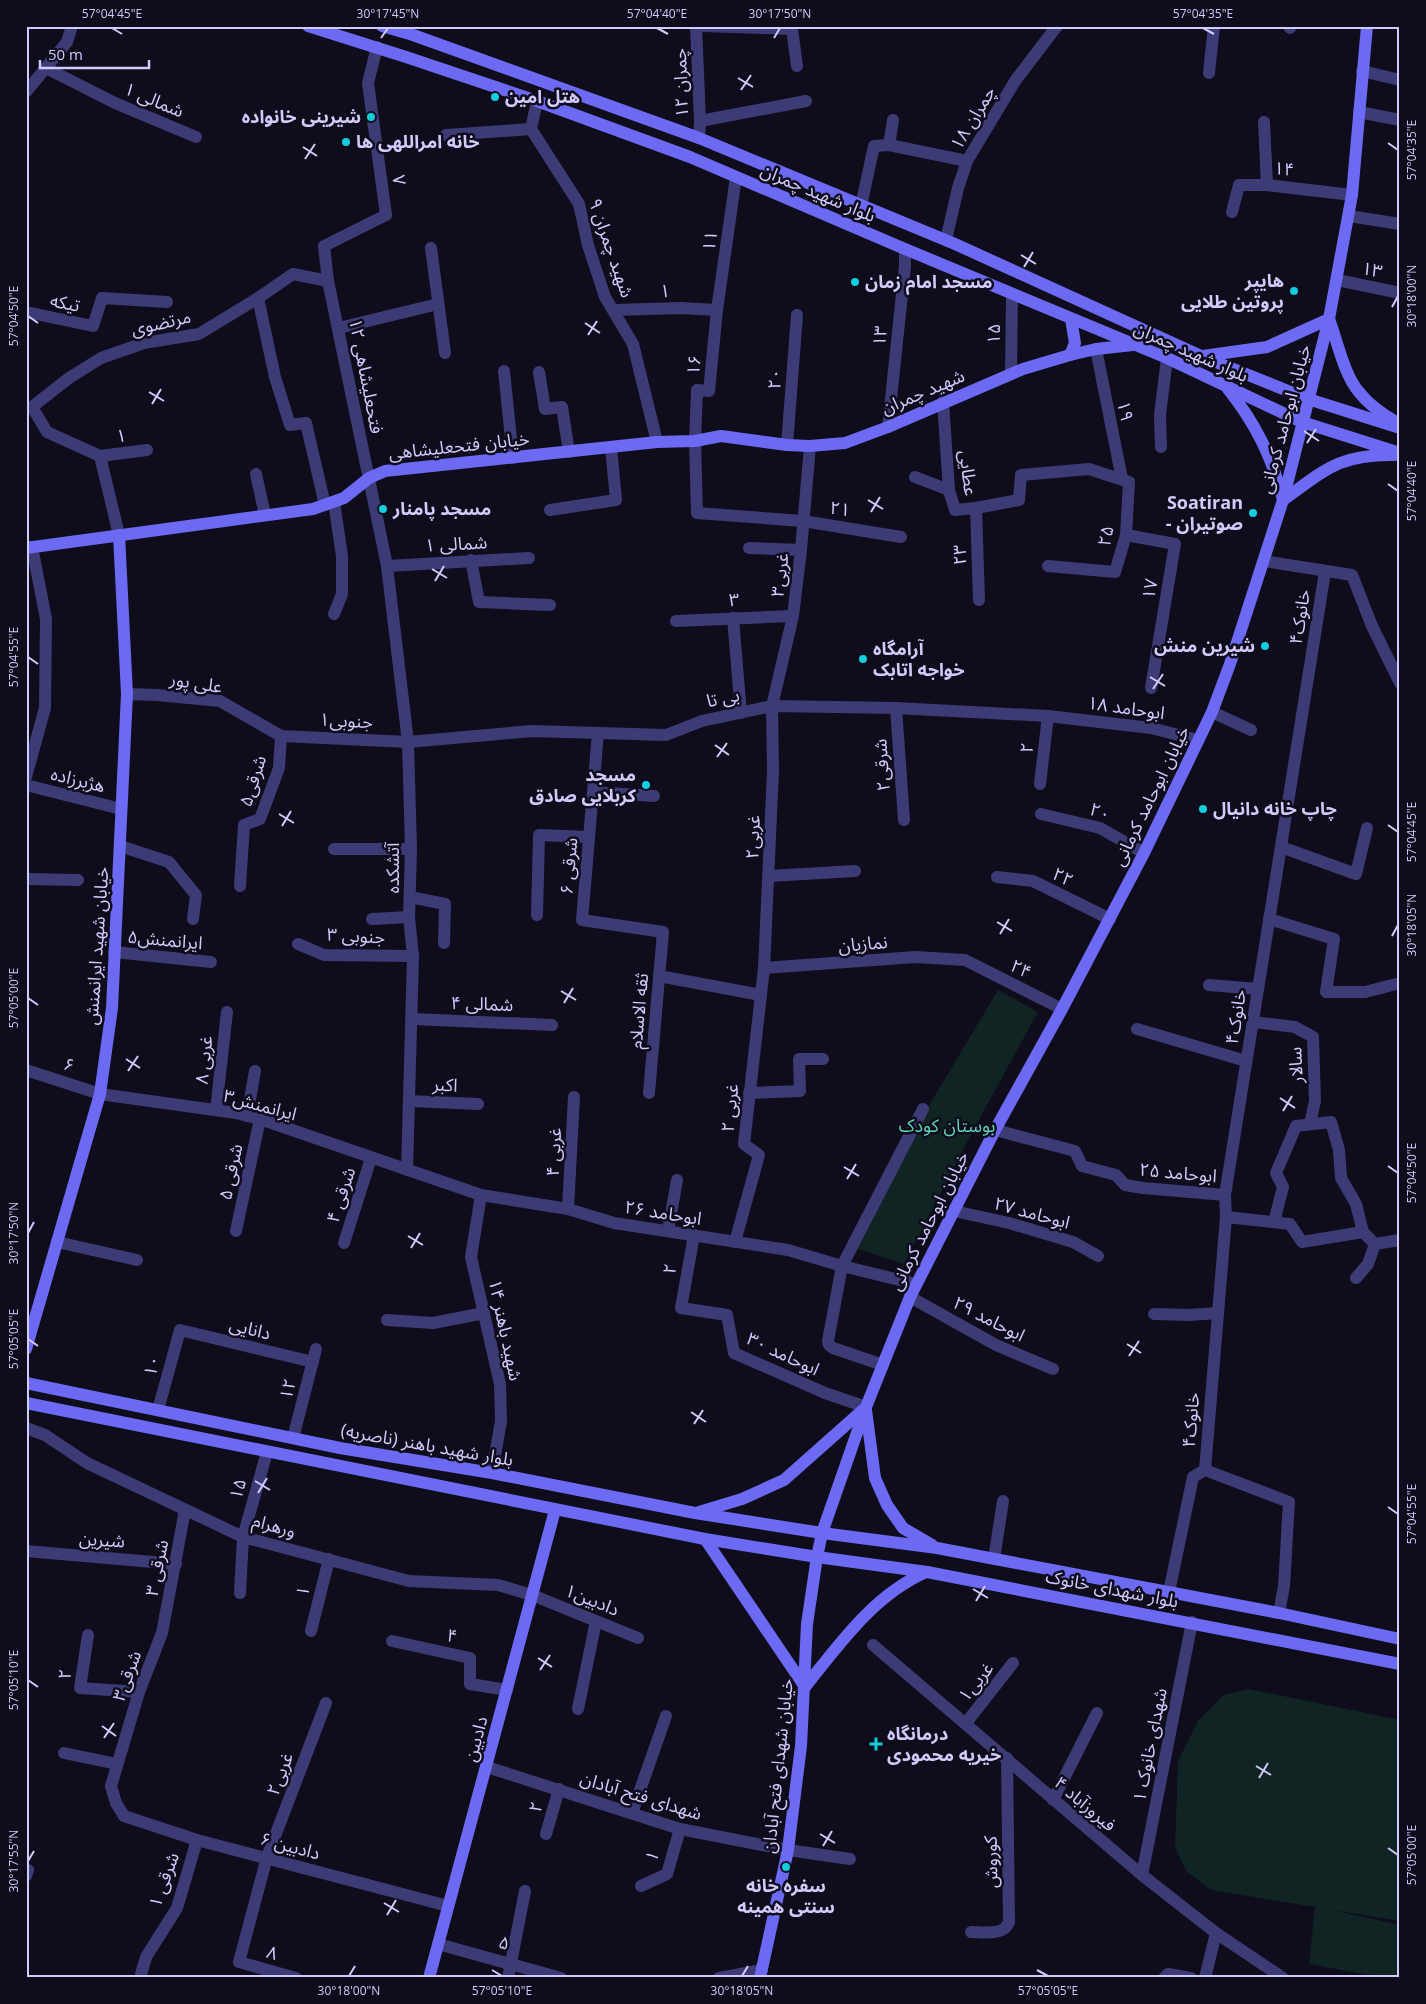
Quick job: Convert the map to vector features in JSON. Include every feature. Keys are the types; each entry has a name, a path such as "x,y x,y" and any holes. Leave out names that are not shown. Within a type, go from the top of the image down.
{"main road":[{"name":"بلوار شهید چمران","path":"308,26 377,47 537,101 690,157 1071,319 1168,358 1302,422 1400,454"},
{"name":"بلوار شهید چمران","path":"382,26 413,35 698,138 946,240 1201,356 1308,400 1400,427"},
{"name":"خیابان ابوحامد کرمانی","path":"822,1533 866,1407 916,1284 995,1130 1110,919 1212,712 1264,561 1330,319 1352,196 1367,26"},
{"path":"690,157 698,138"},
{"path":"1070,355 1075,343 1071,319"},
{"path":"1201,356 1267,347 1330,319 1346,369 1357,391 1376,410 1400,427"},
{"name":"شهید چمران","path":"787,445 810,446 844,443 888,427 1011,374 1070,355 1096,349 1134,345"},
{"path":"1226,386 1247,413 1261,439 1274,468 1282,500 1324,470 1342,461 1372,455 1400,454"},
{"name":"خیابان فتحعلیشاهی","path":"29,547 313,509 344,498 369,478 386,471 657,442 694,441 721,436 787,445"},
{"name":"خیابان شهید ایرانمنش","path":"26,1349 100,1094 112,1008 127,694 118,535"},
{"name":"بلوار شهید باهنر (ناصریه)","path":"26,1383 293,1438 492,1473 696,1513 822,1533"},
{"name":"بلوار شهید باهنر (ناصریه)","path":"26,1403 555,1510 705,1539 817,1557"},
{"path":"696,1513 742,1499 784,1480 866,1407"},
{"path":"866,1407 875,1478 887,1505 903,1528 937,1548"},
{"name":"دادبین","path":"429,1978 555,1510"},
{"name":"بلوار شهدای خانوک","path":"822,1533 937,1548 1279,1613 1400,1639"},
{"name":"خیابان شهدای فتح آبادان","path":"761,1974 788,1850 801,1746 807,1624 822,1533"},
{"path":"705,1539 805,1687 832,1652 875,1606 907,1580 927,1572"},
{"name":"بلوار شهدای خانوک","path":"817,1557 927,1572 1192,1622 1400,1664"}],"street":[{"path":"26,92 67,42 72,26"},
{"name":"چمران ۱۲","path":"696,26 700,121 698,138"},
{"path":"704,26 792,29 797,66"},
{"name":"چمران ۱۸","path":"946,240 958,188 967,161 1015,81 1057,26"},
{"path":"1209,73 1214,26"},
{"name":"۷","path":"328,281 324,246 386,215 368,83 377,47"},
{"name":"شمالی ۱","path":"46,68 114,103 196,137"},
{"path":"1362,71 1400,80"},
{"path":"446,135 531,129 537,101"},
{"path":"700,121 806,101"},
{"path":"1359,112 1400,120"},
{"path":"889,145 894,120"},
{"path":"1264,122 1267,185"},
{"name":"شهید چمران ۹","path":"531,129 579,204 588,245 606,297 633,344 657,442"},
{"path":"862,206 874,146 889,145 967,161"},
{"name":"۱۱","path":"717,310 736,177"},
{"name":"۱۴","path":"1232,212 1239,185 1267,185 1352,196"},
{"path":"1349,216 1400,224"},
{"path":"431,248 445,353"},
{"name":"۱۳","path":"888,427 905,266 905,249"},
{"name":"مرتضوی","path":"29,408 69,378 101,358 144,343 199,334 293,274 328,281"},
{"name":"۱۳","path":"1337,280 1400,293"},
{"name":"فتحعلیشاهی ۱۲","path":"328,281 386,566"},
{"name":"۱۵","path":"1011,374 1012,294"},
{"name":"تیکه","path":"26,312 93,326 102,298 167,302"},
{"path":"258,298 275,377 290,425 306,423 342,556 342,594 334,614"},
{"path":"339,328 438,304"},
{"name":"۱","path":"614,310 681,308 717,310"},
{"name":"۱۶","path":"694,441 697,390 708,391 717,310"},
{"name":"۲۰","path":"787,445 797,315"},
{"name":"۱۹","path":"1096,349 1122,479"},
{"path":"1161,447 1160,415 1168,358"},
{"path":"504,371 513,458"},
{"path":"539,372 545,410 562,407 569,452"},
{"name":"عطایی","path":"944,402 949,490 955,510 1019,500 1021,475 1089,469 1122,479"},
{"path":"29,408 47,432 100,456 118,535"},
{"path":"694,441 697,513 803,521"},
{"name":"غربی۳","path":"772,706 793,616 810,446"},
{"path":"550,510 616,500 611,447"},
{"name":"۱","path":"100,456 147,450"},
{"path":"256,474 265,515"},
{"path":"915,477 949,490"},
{"name":"۲۵","path":"1048,566 1115,572 1126,535 1129,482 1122,479"},
{"name":"۲۳","path":"976,508 980,600"},
{"name":"۲۱","path":"803,521 902,537"},
{"name":"۱۷","path":"1126,535 1175,544 1151,688"},
{"path":"26,777 45,708 46,618 29,547"},
{"path":"748,548 801,550"},
{"name":"۱ شمالی","path":"386,566 529,558"},
{"path":"471,560 479,602 550,605"},
{"path":"1264,561 1352,575 1372,626 1400,682"},
{"name":"آتشکده","path":"386,566 408,742 411,849 409,916 413,956 407,1170"},
{"name":"خانوک۴","path":"1205,1470 1226,1216 1225,1195 1325,572"},
{"name":"۳","path":"676,621 793,616"},
{"path":"733,618 741,713"},
{"name":"علی پور","path":"127,694 157,695 220,702 281,736"},
{"name":"بی تا","path":"408,742 532,732 666,735 702,721 772,706 896,708 1048,716"},
{"name":"غربی۲","path":"764,968 773,771 772,706"},
{"name":"شرقی۲","path":"896,708 904,820"},
{"path":"1212,712 1251,730"},
{"name":"ابوحامد ۱۸","path":"1048,716 1151,728 1198,740"},
{"name":"۲","path":"1040,784 1048,716"},
{"name":"۶ شرقی","path":"598,733 582,920 663,932"},
{"name":"جنوبی۱","path":"281,736 408,742"},
{"name":"شرقی۵","path":"240,886 244,826 260,819 279,768 281,736"},
{"name":"هژبرزاده","path":"26,785 121,809"},
{"path":"593,792 654,796"},
{"name":"۲۰","path":"1041,814 1100,828 1144,853"},
{"path":"1281,847 1356,874 1367,828"},
{"path":"537,915 539,835 589,837"},
{"path":"120,846 169,862 196,895 193,919"},
{"path":"334,849 411,849"},
{"path":"769,876 855,871"},
{"name":"۲۲","path":"997,877 1033,881 1110,919"},
{"path":"26,879 78,880"},
{"path":"410,898 445,904 444,944"},
{"path":"372,919 409,916"},
{"path":"1269,919 1334,939 1326,992 1365,992 1400,984"},
{"name":"ثقه الاسلام","path":"649,1093 663,932"},
{"name":"۳ جنوبی","path":"298,944 324,955 413,956"},
{"name":"ایرانمنش۵","path":"114,952 211,962"},
{"name":"نمازیان","path":"764,968 916,957 964,960"},
{"name":"۲۴","path":"964,960 1062,1009"},
{"name":"۲ غربی","path":"735,1242 759,1155 744,1144 764,968"},
{"path":"659,976 760,995"},
{"path":"1209,985 1258,989"},
{"name":"۸ غربی","path":"216,1110 226,1012"},
{"name":"۴ شمالی","path":"412,1019 552,1025"},
{"name":"سالار","path":"1253,1022 1295,1028 1313,1037 1315,1101 1310,1124"},
{"path":"1137,1028 1246,1061"},
{"path":"749,1093 800,1091 799,1059 823,1059"},
{"name":"۶","path":"26,1070 100,1094"},
{"path":"253,1118 256,1071"},
{"name":"ایرانمنش۳","path":"100,1094 216,1110 253,1118 407,1170"},
{"name":"۴ غربی","path":"568,1208 574,1096"},
{"name":"اکبر","path":"410,1101 478,1104"},
{"path":"883,1365 829,1345 828,1340 842,1266 923,1109"},
{"name":"۵ شرقی","path":"236,1231 253,1118"},
{"path":"1274,1222 1284,1187 1276,1173 1296,1126 1331,1122 1339,1150 1341,1178 1356,1204 1363,1232 1375,1244"},
{"name":"ابوحامد ۲۵","path":"995,1130 1075,1151 1082,1166 1116,1175 1125,1185 1225,1195"},
{"name":"۴ شرقی","path":"344,1244 371,1158"},
{"name":"ابوحامد ۲۶","path":"407,1170 481,1195 568,1208 614,1223 788,1250 842,1266 916,1284"},
{"path":"668,1231 676,1180"},
{"name":"شهید باهنر ۱۴","path":"481,1195 472,1257 500,1384 500,1421 492,1473"},
{"name":"ابوحامد ۲۷","path":"954,1211 1009,1223 1073,1242 1098,1256"},
{"path":"1226,1216 1290,1224 1302,1242 1363,1232"},
{"name":"۲","path":"681,1308 694,1235"},
{"path":"1375,1244 1400,1240"},
{"path":"57,1242 137,1260"},
{"path":"1356,1278 1368,1264 1375,1244"},
{"name":"ابوحامد ۲۹","path":"910,1297 996,1345 1053,1369"},
{"name":"ابوحامد ۳۰","path":"681,1308 727,1316 734,1353 825,1393 866,1407"},
{"path":"386,1320 433,1323 484,1313"},
{"path":"1154,1314 1189,1315 1218,1313"},
{"name":"دانایی","path":"180,1330 313,1362"},
{"name":"۱۰","path":"158,1410 180,1330"},
{"name":"۱۲","path":"293,1438 316,1349"},
{"name":"ورهرام","path":"26,1428 45,1435 87,1463 243,1536 409,1581 498,1585 532,1595"},
{"name":"۱۵","path":"243,1536 267,1452"},
{"path":"1169,1592 1193,1476 1205,1470 1289,1502 1284,1586 1279,1613"},
{"path":"994,1559 1003,1501"},
{"name":"۳ شرقی","path":"162,1633 185,1510"},
{"path":"240,1593 243,1536"},
{"name":"شیرین","path":"26,1551 176,1564"},
{"name":"۱","path":"311,1631 329,1559"},
{"name":"دادبین۱","path":"532,1595 638,1638"},
{"path":"578,1709 596,1621"},
{"name":"شهدای خانوک ۱","path":"1142,1875 1192,1622"},
{"name":"شرقی۳","path":"124,1816 116,1803 111,1786 139,1692 162,1633"},
{"name":"۲","path":"88,1635 80,1688 139,1692"},
{"name":"۴","path":"392,1641 470,1658 470,1684 507,1690"},
{"name":"فیروزآباد ۴","path":"873,1645 1142,1875 1216,1933 1283,1978"},
{"name":"غربی۱","path":"966,1723 1013,1664"},
{"name":"غربی۲","path":"239,1962 267,1857 326,1703"},
{"path":"1053,1800 1097,1713"},
{"path":"632,1813 666,1716"},
{"path":"64,1753 117,1764"},
{"name":"کوروش","path":"971,1932 1002,1931 1007,1928 1009,1922 1007,1758"},
{"name":"شهدای فتح آبادان","path":"487,1767 680,1829 788,1850 850,1859"},
{"name":"۲","path":"546,1834 558,1789"},
{"name":"دادبین ۶","path":"124,1816 197,1840 448,1906"},
{"name":"۱","path":"641,1886 667,1874 680,1829"},
{"name":"۱ شرقی","path":"140,1978 146,1956 177,1908 197,1840"},
{"path":"26,1869 28,1870 26,1876"},
{"path":"508,1978 525,1891"},
{"path":"1205,1978 1216,1933"},
{"name":"۵","path":"438,1944 561,1978"},
{"name":"۸","path":"239,1962 296,1978"},
{"path":"719,1978 761,1974"},
{"path":"1164,1978 1168,1974 1191,1978"}],"green space":[{"name":"بوستان کودک","path":"998,990 1038,1012 976,1125 904,1264 858,1249 927,1109"},
{"path":"1249,1689 1400,1720 1400,1921 1332,1910 1400,1925 1400,1978 1386,1978 1309,1964 1315,1907 1211,1890 1187,1872 1175,1847 1178,1761 1198,1721 1223,1695"}],"place":[{"name":"هتل امین","path":"495,97"},
{"name":"شیرینی خانواده","path":"371,117"},
{"name":"خانه امراللهی ها","path":"346,142"},
{"name":"مسجد امام زمان","path":"855,282"},
{"name":"هایپر پروتین طلایی","path":"1294,291"},
{"name":"مسجد پامنار","path":"383,509"},
{"name":"Soatiran - صوتیران","path":"1253,513"},
{"name":"شیرین منش","path":"1265,646"},
{"name":"آرامگاه خواجه اتابک","path":"863,659"},
{"name":"مسجد کربلایی صادق","path":"646,785"},
{"name":"چاپ خانه دانیال","path":"1203,809"},
{"name":"درمانگاه خیریه محمودی","path":"876,1744"},
{"name":"سفره خانه سنتی همینه","path":"786,1867"}]}
